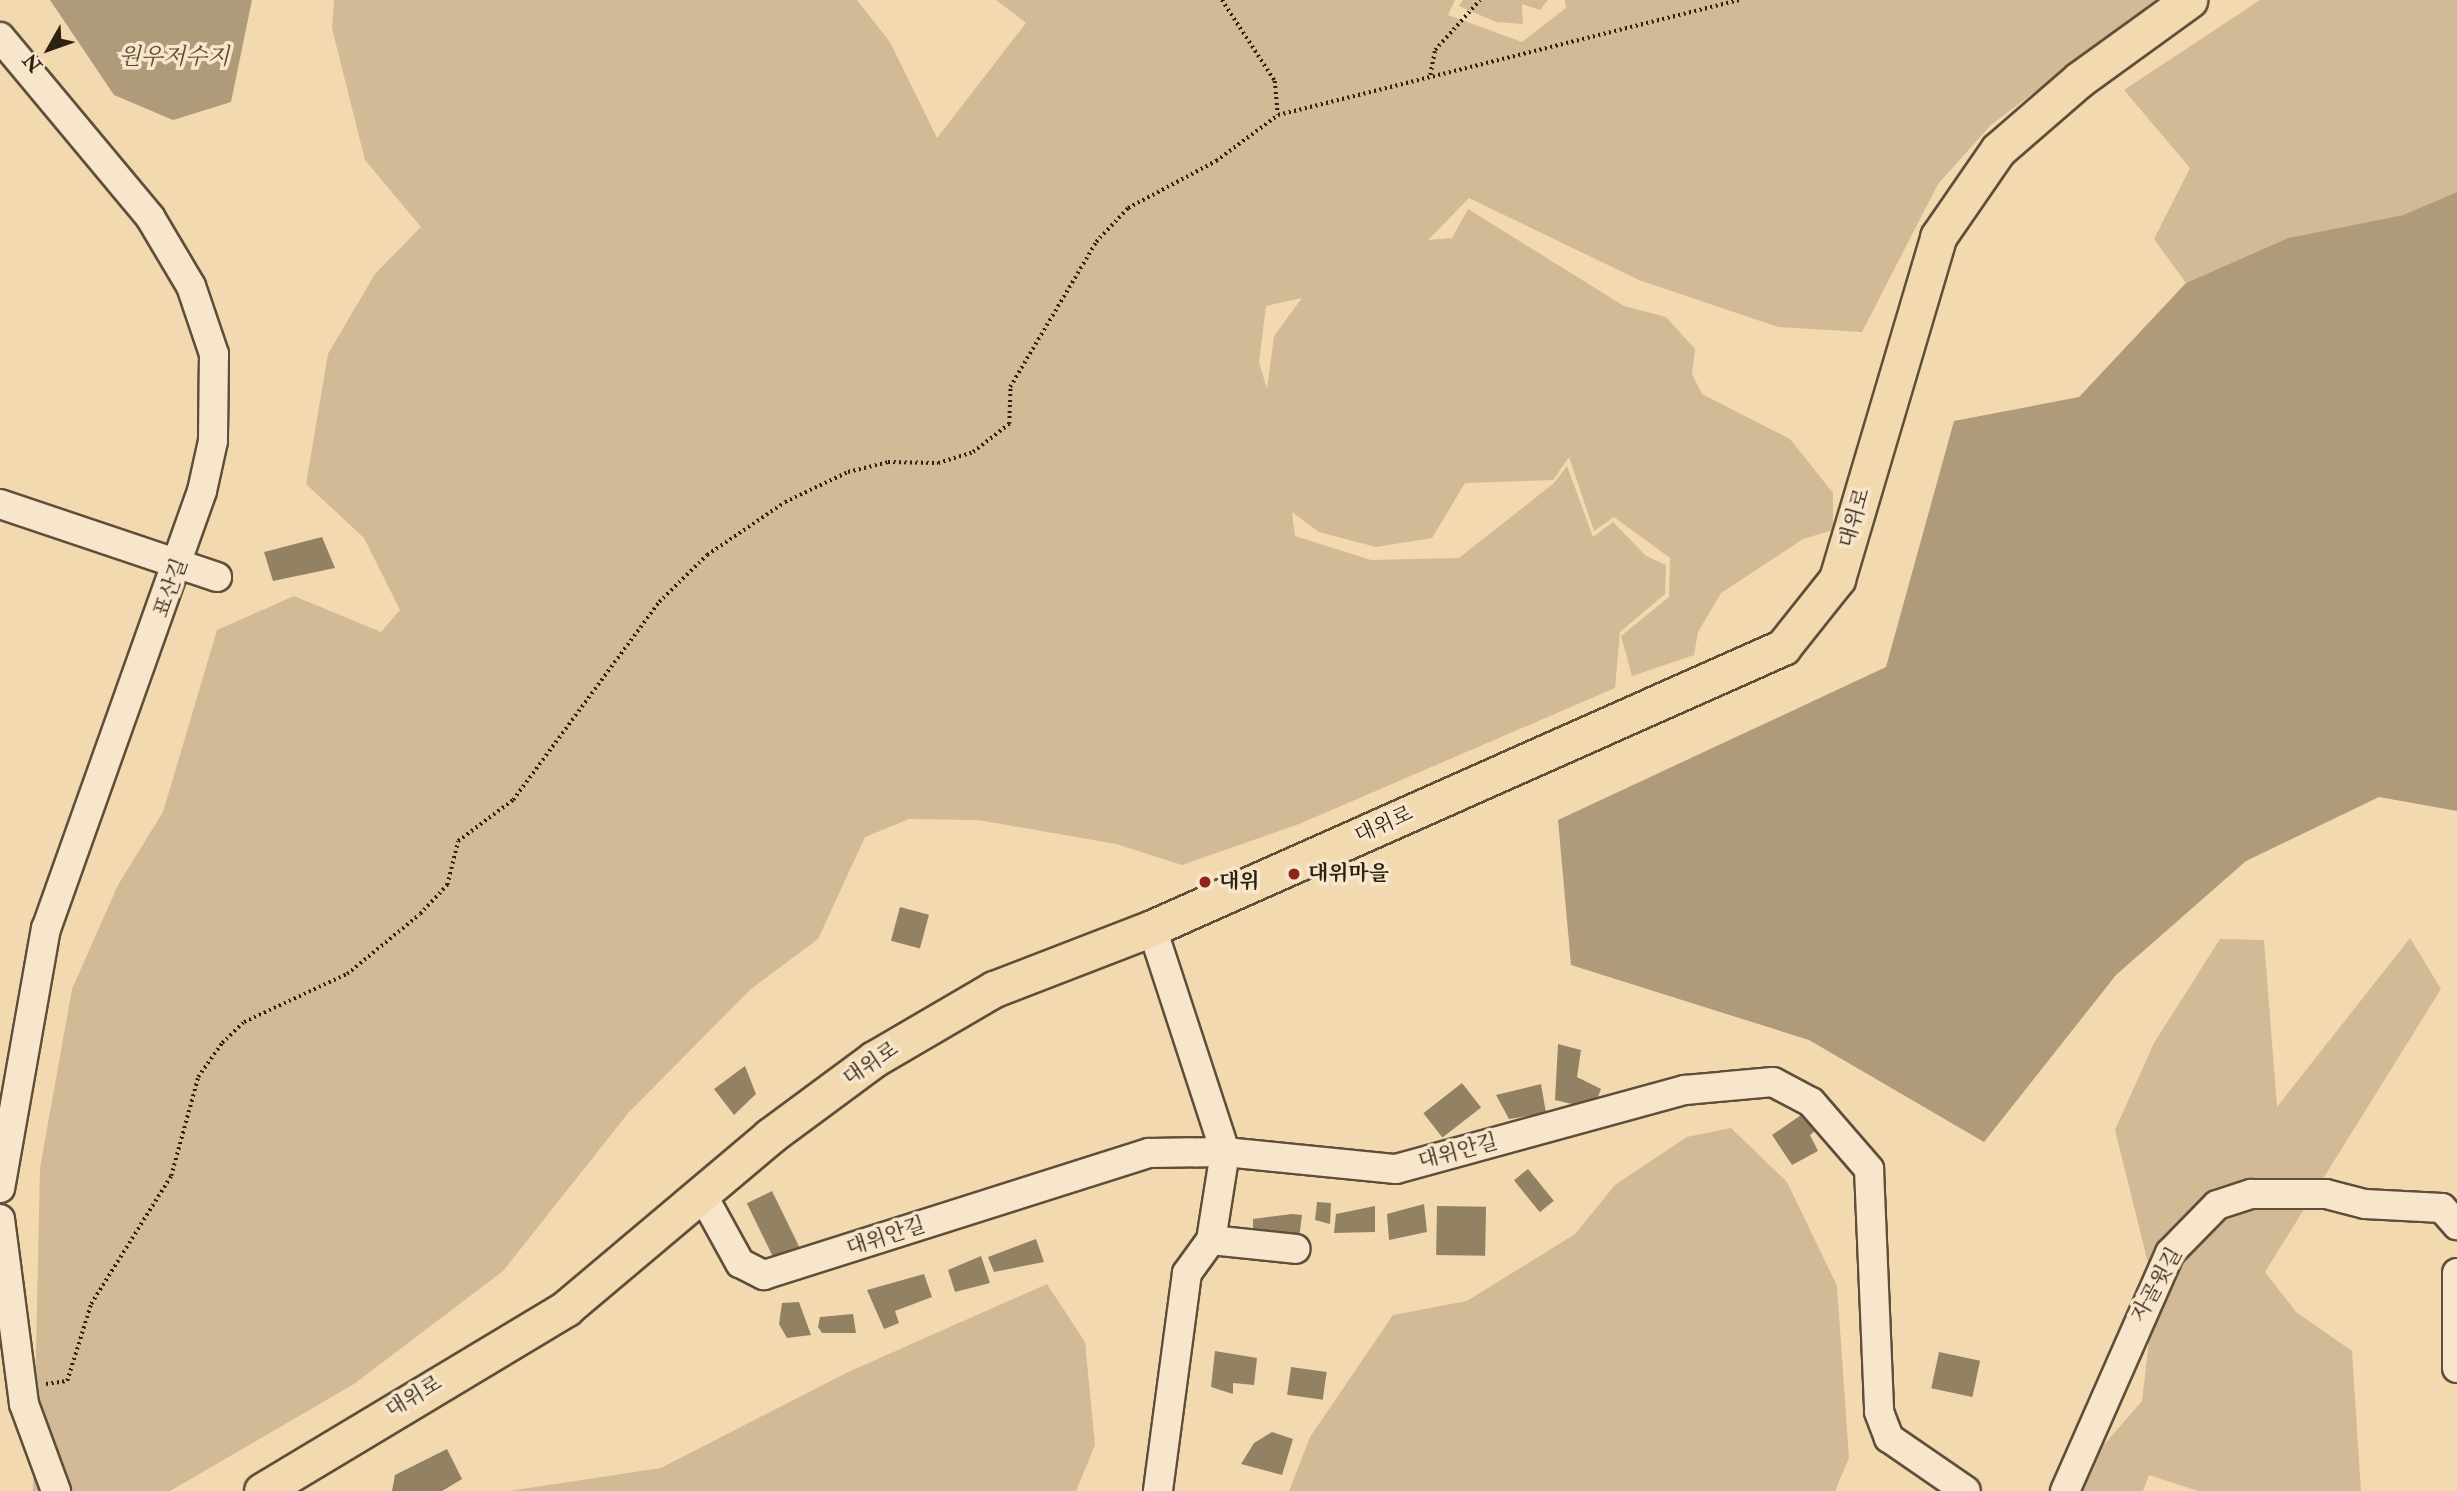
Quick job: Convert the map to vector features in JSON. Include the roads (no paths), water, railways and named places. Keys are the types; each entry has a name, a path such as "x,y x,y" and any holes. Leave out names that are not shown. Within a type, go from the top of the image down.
{"main road":[{"name":"대위로","path":"262,1491 566,1308 874,1059 994,989 1152,928 1783,647 1837,579 1938,237 1998,150 2080,79 2189,0"}],"street":[{"name":"표산길","path":"0,37 150,217 191,286 214,354 212,441 180,565 46,928 0,1188"},
{"path":"0,505 217,577"},
{"path":"1152,928 1225,1152 1210,1240 1187,1273 1158,1491"},
{"name":"대위안길","path":"703,1196 740,1263 764,1275 1149,1153 1225,1152 1396,1169 1685,1090 1773,1082 1811,1102 1869,1169 1879,1412 1889,1438 1966,1491"},
{"name":"자골윗길","path":"2065,1491 2170,1253 2217,1205 2251,1194 2326,1194 2365,1204 2442,1208 2457,1225"},
{"path":"0,1219 16,1395 56,1491"},
{"path":"1210,1240 1296,1249"},
{"path":"2457,1273 2457,1368"}],"water":[{"name":"원우저수지","path":"50,0 252,0 231,102 173,120 114,95"},
{"path":"2457,192 2457,811 2379,797 2246,861 2116,975 1984,1142 1809,1040 1571,965 1558,820 1886,667 1954,421 2079,397 2186,283 2288,238 2403,215"}],"place":[{"name":"대위마을","path":"1294,874"},
{"name":"대위","path":"1205,882"}]}
